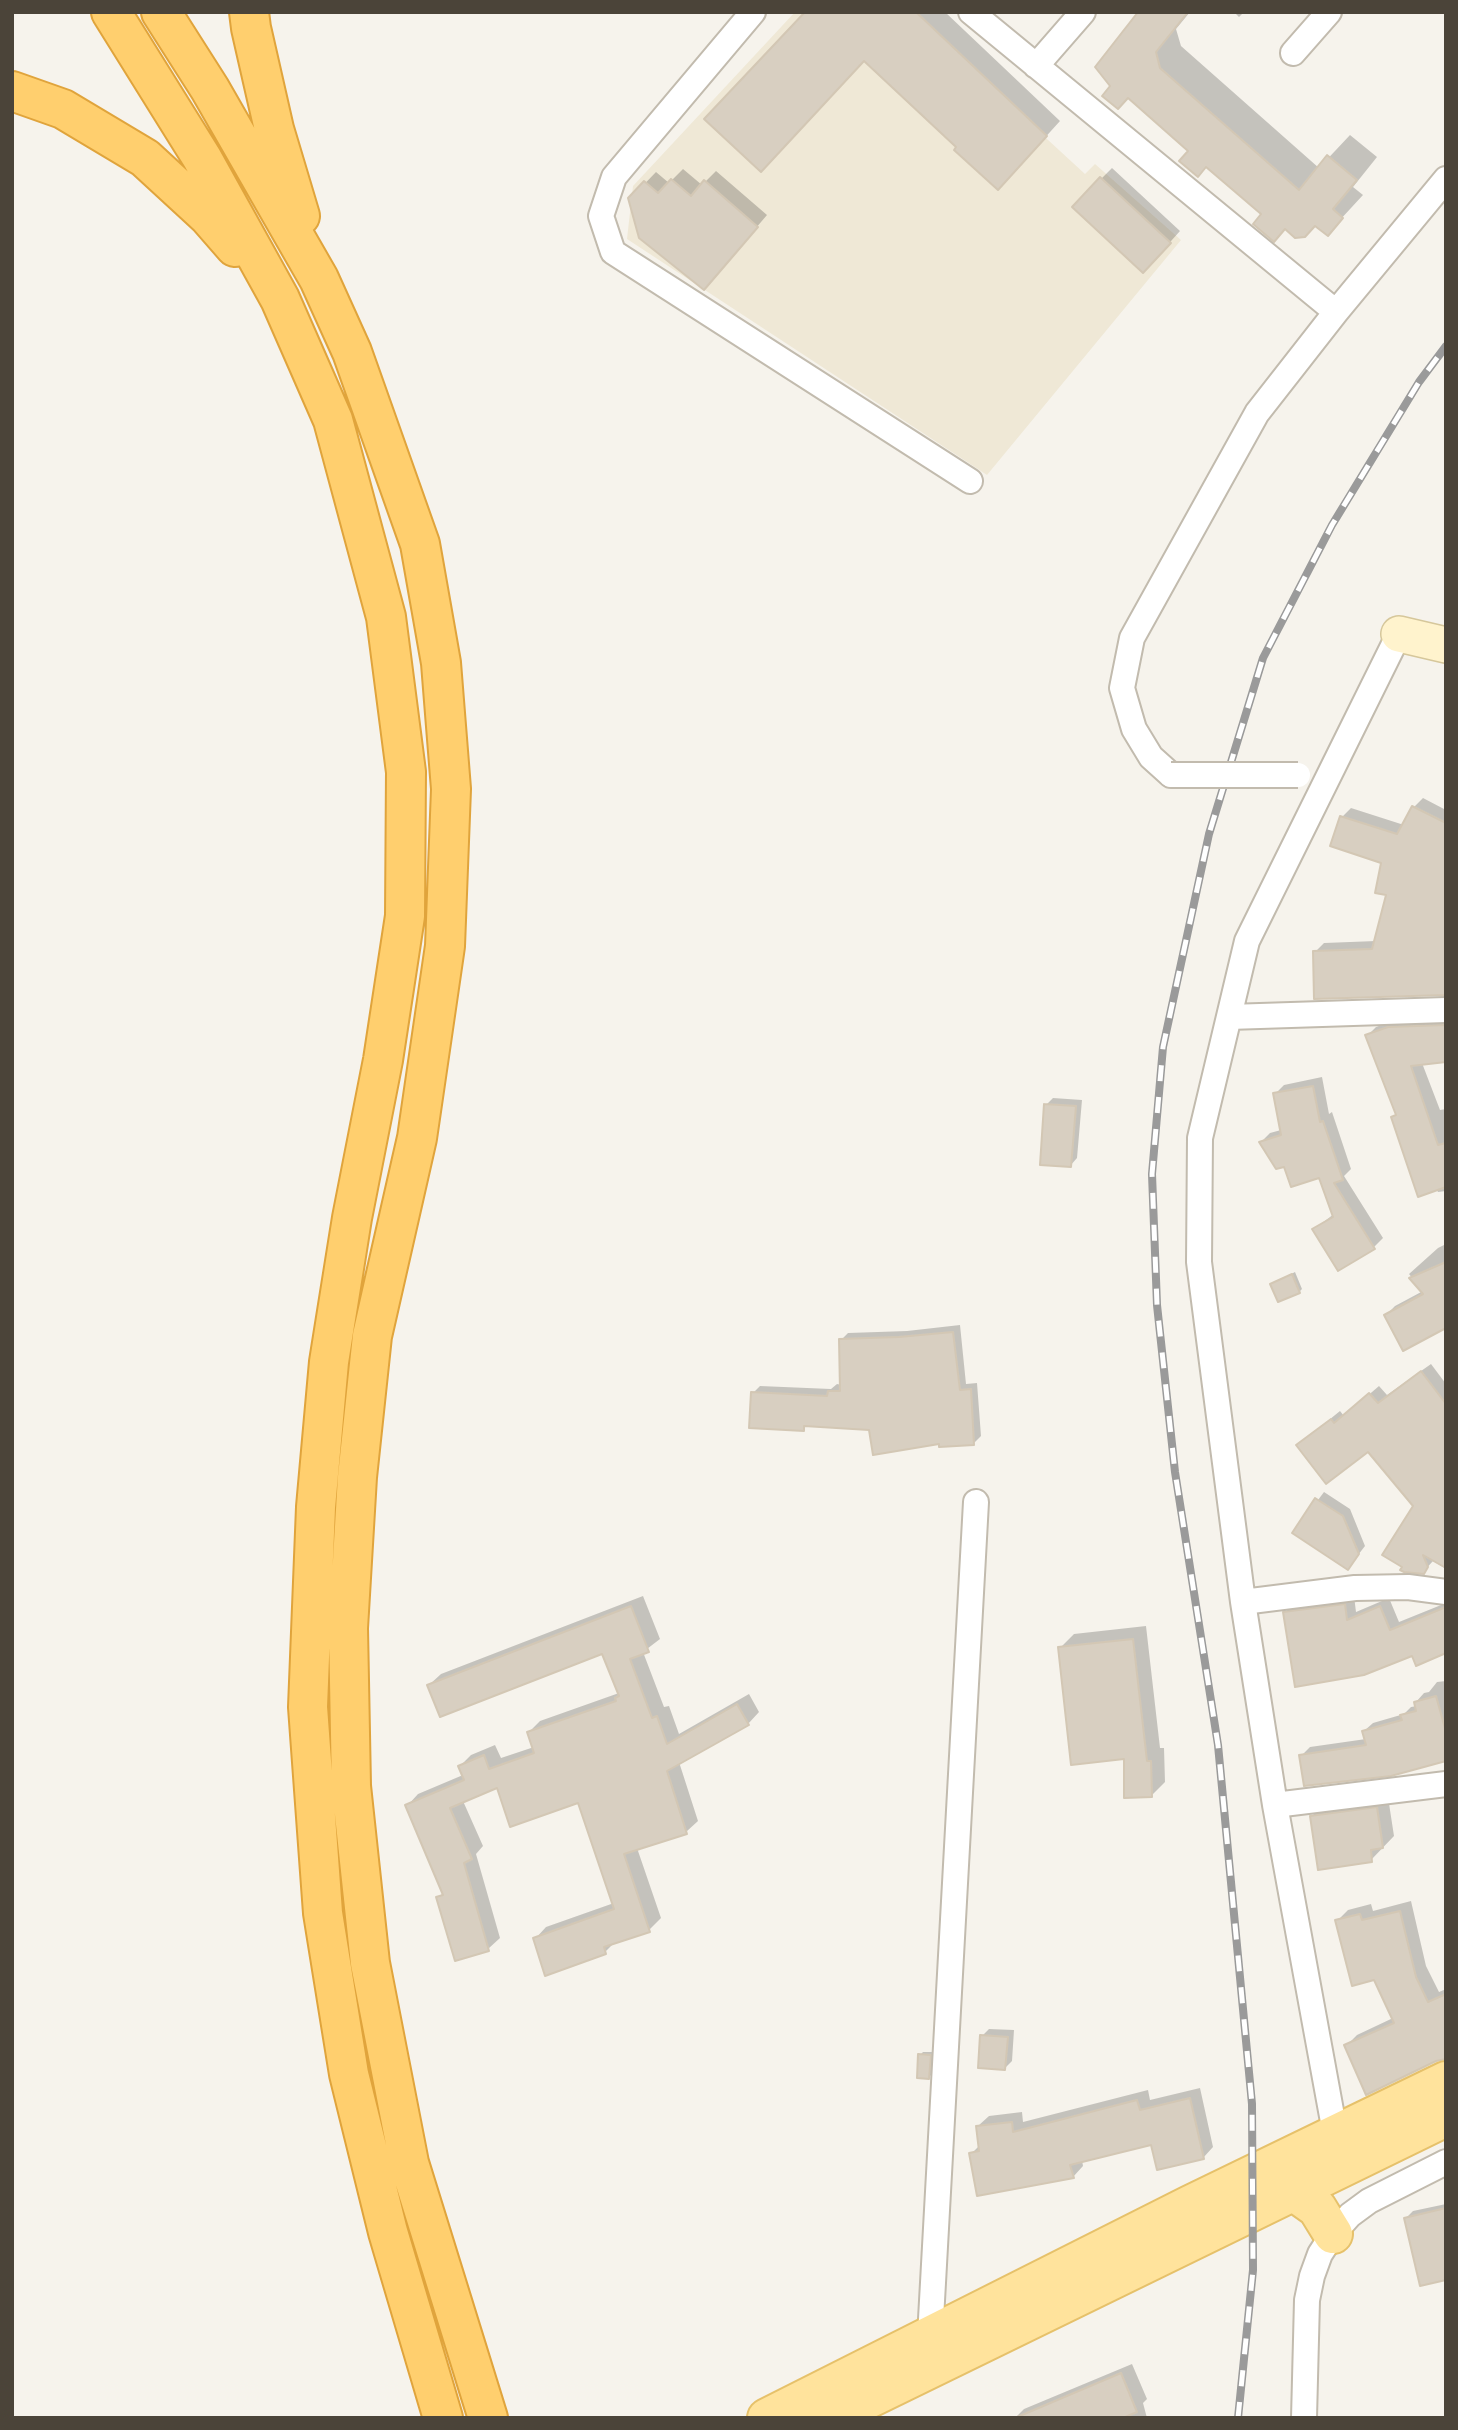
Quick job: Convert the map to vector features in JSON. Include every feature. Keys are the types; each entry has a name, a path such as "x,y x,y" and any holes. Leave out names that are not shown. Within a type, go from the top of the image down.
{"highway":[{"path":"111,12 202,158 280,299 333,420 386,617 406,772 405,916 383,1060 352,1218 329,1362 316,1507 307,1707 323,1913 349,2074 388,2232 442,2415"},
{"path":"160,12 210,89 319,279 352,352 420,544 441,663 451,789 445,946 417,1138 372,1336 357,1477 348,1628 351,1786 370,1963 409,2163 489,2412"},
{"path":"249,12 274,129 319,279"},
{"path":"12,90 63,109 145,158 208,216 280,299"}],"main road":[{"path":"829,2418 1293,2191 1338,2150 1446,2081"},
{"path":"767,2418 1190,2204 1338,2150 1446,2117"},
{"path":"1293,2191 1317,2208 1333,2234"}],"street":[{"path":"753,12 614,177 601,216 613,252 970,481"},
{"path":"971,12 1336,312"},
{"path":"1036,66 1083,12"},
{"path":"1293,54 1329,12"},
{"path":"1328,778 1298,775 1171,775 1151,757 1134,729 1122,688 1132,638 1257,414 1336,312 1446,179"},
{"path":"1338,2150 1275,1805 1243,1602 1199,1262 1200,1138 1247,941 1399,634 1446,645"},
{"path":"1229,1017 1446,1010"},
{"path":"930,2337 976,1502"},
{"path":"1243,1602 1355,1588 1408,1587 1446,1592"},
{"path":"1275,1805 1446,1784"},
{"path":"1304,2418 1307,2300 1320,2254 1333,2234 1368,2200 1446,2162"}],"shaded area":[{"path":"795,12 909,12 1085,174 1095,164 1181,240 987,475 627,239 633,186"}],"building":[{"path":"805,12 916,12 1047,136 998,190 864,61 761,172 704,119"},
{"path":"1138,12 1188,12 1156,52 1160,68 1299,190 1327,155 1357,180 1333,209 1343,218 1328,236 1315,226 1305,237 1295,238 1285,229 1274,242 1253,224 1261,214 1206,167 1198,177 1179,161 1188,151 1128,98 1118,109 1102,96 1110,86 1095,67"},
{"path":"1100,177 1171,243 1143,273 1072,207"},
{"path":"671,179 691,196 704,180 758,227 704,290 639,238 628,198 644,181 658,193"},
{"path":"1412,806 1446,823 1446,995 1314,999 1313,951 1372,949 1386,895 1375,893 1381,863 1330,846 1340,816 1397,834"},
{"path":"1446,1025 1446,1062 1411,1066 1438,1145 1446,1143 1446,1187 1418,1197 1391,1117 1396,1115 1365,1035 1388,1027"},
{"path":"1313,1086 1320,1122 1323,1121 1343,1180 1334,1183 1375,1249 1338,1271 1312,1229 1333,1217 1319,1178 1291,1187 1284,1167 1276,1169 1259,1142 1281,1135 1273,1093"},
{"path":"1044,1104 1076,1106 1071,1167 1040,1165"},
{"path":"1446,1262 1446,1328 1403,1351 1384,1315 1423,1294 1409,1278"},
{"path":"1292,1274 1300,1293 1278,1302 1270,1284"},
{"path":"953,1332 960,1390 971,1389 974,1445 939,1447 939,1444 873,1455 869,1430 804,1426 804,1431 749,1428 751,1392 827,1396 828,1391 840,1391 839,1339"},
{"path":"1421,1371 1446,1404 1446,1568 1423,1555 1428,1567 1424,1574 1404,1572 1400,1570 1402,1567 1382,1555 1413,1506 1368,1452 1326,1484 1296,1445 1331,1419 1334,1423 1369,1393 1378,1403"},
{"path":"1315,1498 1343,1516 1359,1554 1348,1570 1292,1533"},
{"path":"1345,1604 1347,1620 1380,1606 1390,1630 1446,1607 1446,1653 1416,1666 1412,1656 1364,1675 1295,1687 1283,1612"},
{"path":"631,1606 649,1652 630,1659 652,1718 657,1716 667,1744 737,1704 749,1725 667,1771 687,1834 624,1854 650,1932 604,1947 606,1954 545,1976 533,1938 614,1909 578,1803 510,1827 497,1788 450,1808 472,1859 464,1863 489,1951 455,1961 436,1897 443,1895 405,1805 464,1780 458,1766 484,1755 489,1769 534,1753 527,1732 616,1701 615,1698 619,1696 602,1654 440,1717 427,1685"},
{"path":"1133,1639 1147,1761 1151,1761 1152,1797 1124,1798 1124,1759 1071,1765 1058,1647"},
{"path":"1436,1696 1446,1732 1446,1761 1391,1776 1304,1786 1299,1755 1366,1745 1362,1731 1402,1720 1400,1715 1416,1711 1414,1702"},
{"path":"1377,1807 1383,1848 1371,1850 1372,1862 1318,1870 1310,1816"},
{"path":"1400,1911 1416,1977 1428,2002 1446,1994 1446,2059 1436,2061 1366,2095 1344,2045 1394,2023 1374,1980 1352,1986 1335,1920 1360,1914 1362,1920"},
{"path":"980,2035 1008,2037 1005,2070 978,2068"},
{"path":"918,2054 931,2055 929,2079 917,2078"},
{"path":"1190,2098 1204,2159 1157,2170 1151,2145 1070,2165 1074,2178 977,2196 969,2153 979,2151 976,2126 1012,2122 1013,2132 1137,2100 1140,2110"},
{"path":"1446,2208 1446,2280 1420,2286 1404,2218"},
{"path":"1121,2373 1137,2412 1123,2418 1015,2418"}],"railway":[{"path":"1238,2418 1253,2270 1252,2104 1218,1745 1175,1472 1157,1305 1152,1174 1163,1047 1209,834 1263,658 1332,525 1419,382 1446,346"}]}
